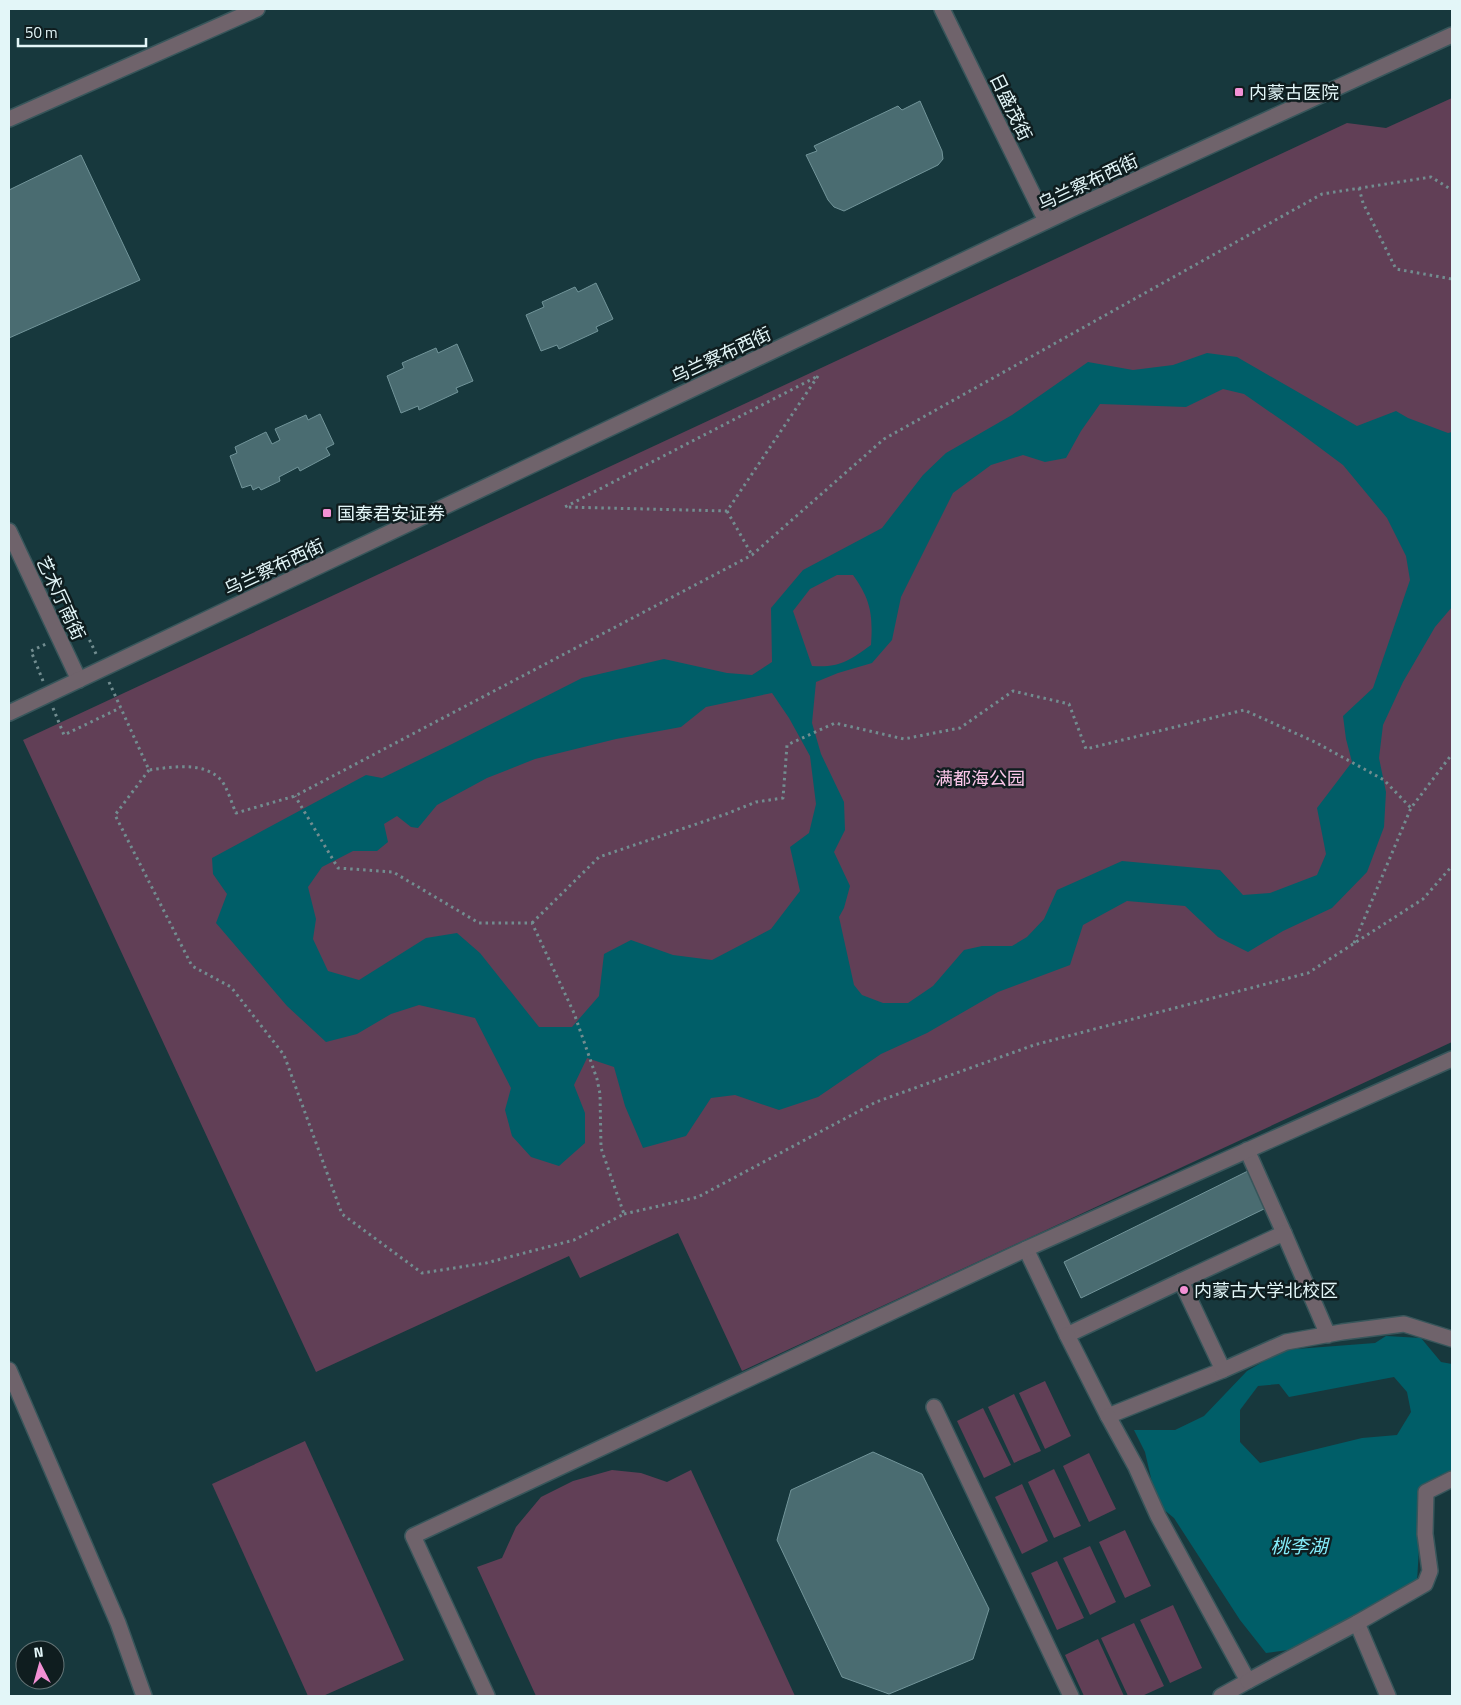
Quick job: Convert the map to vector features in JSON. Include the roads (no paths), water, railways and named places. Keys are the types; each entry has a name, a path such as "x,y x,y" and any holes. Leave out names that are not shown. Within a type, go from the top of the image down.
{"street":[{"path":"9,119 256,9"},
{"name":"日盛茂街","path":"942,9 1046,221"},
{"name":"乌兰察布西街","path":"9,712 1046,221 1452,35"},
{"name":"艺术厅南街","path":"9,531 79,680"},
{"path":"487,1696 413,1536 1026,1249 1452,1059"},
{"path":"1247,1150 1328,1334"},
{"path":"1067,1335 1284,1233"},
{"path":"1026,1249 1067,1335 1136,1467 1158,1516 1248,1681"},
{"path":"1181,1281 1223,1370"},
{"path":"1108,1416 1223,1370 1286,1342 1328,1334 1404,1324 1452,1339"},
{"path":"9,1370 118,1623 144,1696"},
{"path":"934,1407 1071,1696"},
{"path":"1222,1696 1425,1584 1430,1572 1425,1534 1426,1492 1452,1478"},
{"path":"1357,1623 1388,1696"}],"water":[{"path":"1207,353 1237,357 1357,426 1396,411 1408,418 1448,433 1452,432 1452,607 1435,627 1403,682 1383,725 1379,758 1386,792 1384,827 1367,872 1332,908 1283,931 1248,952 1218,937 1185,906 1127,901 1083,925 1070,965 998,992 927,1033 881,1054 818,1097 779,1110 735,1095 711,1098 686,1136 643,1148 625,1106 614,1067 587,1058 574,1085 585,1113 585,1143 559,1166 531,1157 512,1136 505,1110 511,1088 475,1018 419,1005 391,1014 357,1034 326,1042 287,1006 216,923 227,894 213,874 212,858 366,775 382,778 582,678 664,659 727,673 752,675 772,662 771,608 803,570 882,528 923,475 946,453 1012,415 1088,362 1133,370 1173,365","holes":["1223,389 1244,394 1343,465 1387,518 1406,556 1410,580 1373,688 1343,716 1352,762 1317,808 1326,854 1317,875 1270,893 1243,895 1220,870 1122,861 1057,890 1044,919 1027,937 1012,946 982,946 964,950 933,986 908,1003 883,1003 862,995 854,985 839,917 844,908 850,886 834,852 845,830 844,802 821,754 812,723 816,682 872,663 892,640 901,597 953,493 991,465 1023,455 1045,462 1066,458 1081,431 1100,404 1186,407","837,575 853,575 864,592 870,608 872,625 871,645 843,662 830,666 812,666 793,611 810,589","772,693 789,718 810,756 816,804 809,833 790,847 800,891 771,929 712,960 673,955 631,940 604,954 599,996 572,1027 539,1027 480,953 457,933 426,938 359,980 328,971 313,939 316,919 308,887 322,867 353,851 377,851 388,842 384,824 397,816 411,827 418,828 437,805 487,778 535,759 616,739 681,727 706,707"]},
{"name":"桃李湖","path":"1386,1336 1421,1338 1441,1362 1452,1364 1452,1471 1440,1475 1422,1497 1417,1582 1382,1603 1288,1650 1266,1653 1240,1620 1174,1518 1157,1504 1145,1452 1134,1430 1175,1430 1204,1416 1247,1371 1283,1350 1375,1343","holes":["1394,1377 1407,1392 1411,1412 1397,1435 1362,1438 1260,1463 1240,1442 1240,1410 1258,1386 1279,1384 1289,1397"]}],"place":[{"name":"内蒙古医院","path":"1239,92"},
{"name":"国泰君安证券","path":"327,513"},
{"name":"内蒙古大学北校区","path":"1184,1290"}],"park label":[{"name":"满都海公园","path":"980,778"}]}
